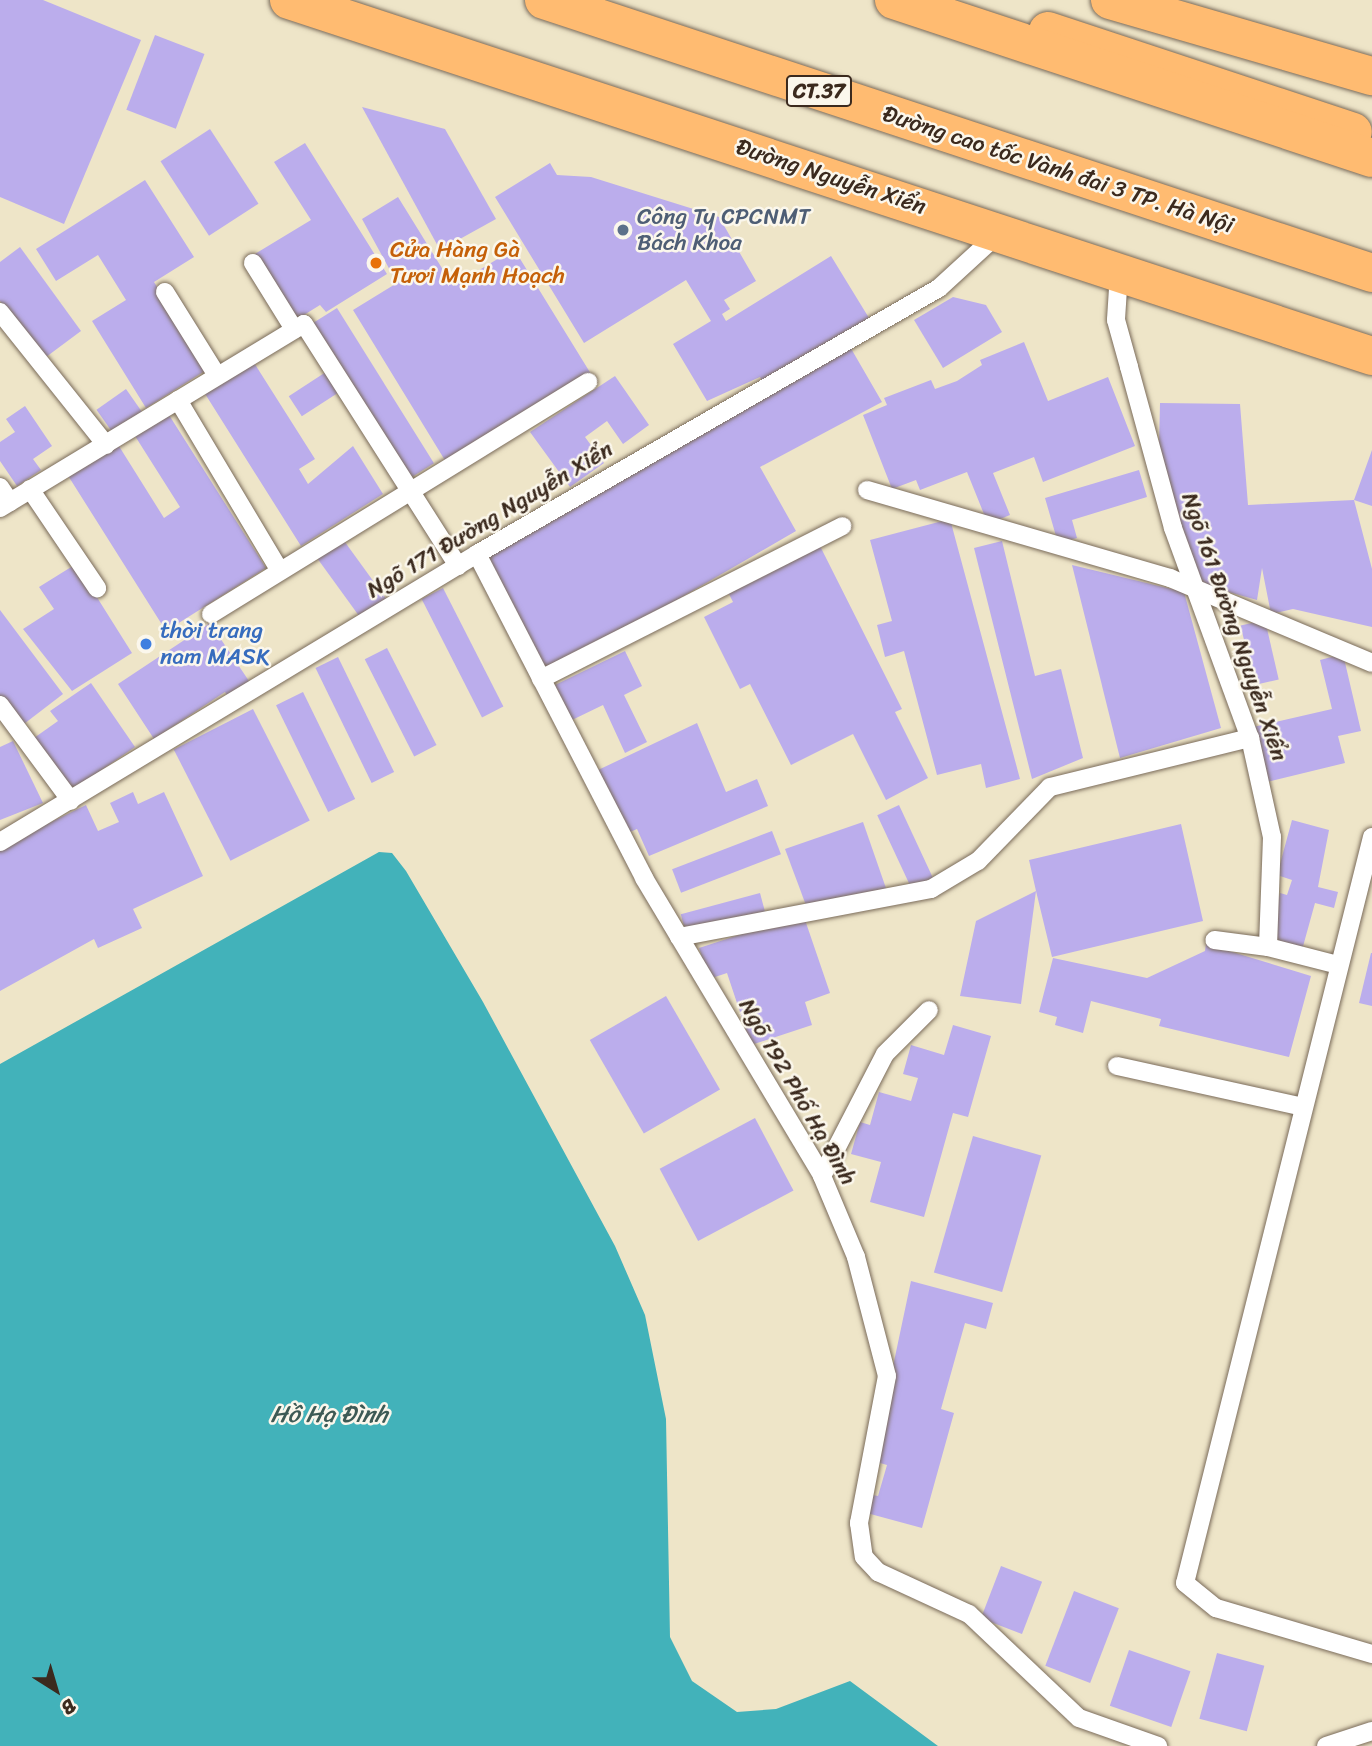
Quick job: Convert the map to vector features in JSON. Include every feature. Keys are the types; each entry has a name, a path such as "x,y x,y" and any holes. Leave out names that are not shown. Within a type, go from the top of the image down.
{"main road":[{"name":"Đường Nguyễn Xiển","path":"289,0 1372,356"},
{"name":"Đường cao tốc Vành đai 3 TP. Hà Nội","path":"544,0 1372,273"},
{"path":"894,0 1372,158"},
{"path":"953,0 1372,138"},
{"path":"1073,39 1085,0"},
{"path":"1110,0 1372,75"},
{"path":"1129,77 1372,147"},
{"path":"1094,181 1372,285"}],"lane":[{"name":"Ngõ 171 Đường Nguyễn Xiển","path":"0,842 477,554 939,288 999,233"},
{"path":"253,263 295,329"},
{"name":"Ngõ 161 Đường Nguyễn Xiển","path":"1119,273 1116,320 1194,588 1250,738 1272,837 1268,947"},
{"path":"165,292 216,374"},
{"path":"0,312 106,444"},
{"path":"3,499 30,489 178,400 216,374 304,324 458,566"},
{"path":"211,614 588,382"},
{"path":"178,400 280,571"},
{"path":"30,489 97,588"},
{"path":"867,490 1194,588 1372,663"},
{"path":"541,679 842,526"},
{"name":"Ngõ 192 Phố Hạ Đình","path":"477,554 679,937 822,1176 856,1257 887,1376 859,1522 864,1557 878,1572 969,1614 1079,1718 1158,1746"},
{"path":"0,705 71,801"},
{"path":"679,937 931,889 978,861 1050,787 1250,738"},
{"path":"1372,837 1185,1583 1216,1608 1372,1654"},
{"path":"1214,940 1268,947 1338,965"},
{"path":"822,1176 885,1054 929,1010"},
{"path":"1117,1066 1303,1107"},
{"path":"1326,1746 1372,1731"}],"water":[{"name":"Hồ Hạ Đình","path":"379,852 392,853 406,871 483,1002 615,1246 645,1315 666,1419 670,1637 692,1681 737,1712 776,1709 850,1681 938,1746 0,1746 0,1064"}],"building":[{"path":"0,0 43,0 141,40 64,224 0,197"},
{"path":"155,35 204,54 176,129 126,110"},
{"path":"362,107 445,129 496,219 440,250"},
{"path":"210,129 258,204 209,236 161,161"},
{"path":"305,143 387,274 326,312 320,305 291,323 250,257 311,220 274,162"},
{"path":"550,163 557,175 591,177 719,217 756,281 724,300 730,309 722,314 726,321 831,256 869,318 763,382 760,377 707,401 673,344 711,321 686,280 584,343 495,197"},
{"path":"145,180 194,257 154,282 208,369 146,408 92,321 126,300 98,255 56,281 36,249"},
{"path":"398,197 453,286 514,249 591,374 446,462 353,310 397,283 362,219"},
{"path":"20,247 81,331 42,360 0,301 0,262"},
{"path":"953,297 986,305 1002,332 943,368 914,320"},
{"path":"337,308 434,463 406,481 309,325"},
{"path":"1024,342 1048,401 1108,377 1135,446 1043,482 1034,457 993,473 1010,515 988,524 967,472 920,490 916,480 892,489 863,415 887,405 884,398 931,380 935,389 957,381 982,365 980,360"},
{"path":"849,345 882,402 760,467 796,531 549,674 481,556"},
{"path":"251,358 315,459 299,469 308,484 353,446 383,494 301,546 202,389"},
{"path":"329,370 342,390 302,416 289,396"},
{"path":"615,376 649,425 623,444 607,421 585,437 604,463 570,487 530,432"},
{"path":"126,389 146,418 117,438 97,410"},
{"path":"1160,403 1240,404 1248,505 1354,500 1372,569 1372,627 1293,609 1271,614 1262,568 1257,600 1196,583 1159,447"},
{"path":"25,406 52,446 33,459 41,470 17,486 0,461 0,442 15,432 6,419"},
{"path":"169,415 266,568 166,631 67,474 117,443 164,518 180,507 135,436"},
{"path":"1372,450 1372,506 1354,500"},
{"path":"1139,470 1147,497 1072,520 1077,538 1058,543 1045,498"},
{"path":"950,519 1020,779 986,788 981,764 937,775 904,651 885,657 877,625 892,621 870,540"},
{"path":"342,538 388,602 363,621 316,557"},
{"path":"1002,541 1035,676 1061,669 1083,758 1032,779 974,548"},
{"path":"820,546 902,709 895,712 928,778 886,800 853,734 791,765 750,684 740,689 704,617 733,602 728,592"},
{"path":"76,564 132,653 72,691 23,629 54,609 39,587"},
{"path":"1072,565 1184,592 1221,728 1120,758"},
{"path":"443,588 503,707 482,717 422,599"},
{"path":"0,610 63,694 20,727 0,701"},
{"path":"1265,620 1279,679 1254,685 1241,626"},
{"path":"210,623 253,687 231,701 225,692 154,739 118,684"},
{"path":"387,648 436,745 414,756 365,659"},
{"path":"625,651 642,686 624,695 647,742 625,753 603,705 572,720 555,685"},
{"path":"1343,654 1361,731 1338,736 1345,763 1267,782 1253,727 1332,709 1320,660"},
{"path":"338,657 394,772 372,783 316,668"},
{"path":"91,683 135,747 71,791 34,738 58,721 50,711"},
{"path":"303,692 355,799 328,812 276,705"},
{"path":"253,709 310,820 230,861 174,749"},
{"path":"697,723 726,792 757,779 768,806 649,856 637,829 623,835 596,771"},
{"path":"13,741 43,803 0,820 0,747"},
{"path":"133,792 138,804 164,792 203,876 133,909 142,928 98,948 94,939 0,991 0,847 86,805 98,831 119,822 110,803"},
{"path":"899,805 934,881 913,891 877,815"},
{"path":"1292,820 1329,830 1318,887 1338,892 1334,908 1315,903 1302,950 1271,941 1280,893 1287,895 1292,880 1277,875"},
{"path":"863,822 888,894 807,908 785,849"},
{"path":"1181,824 1203,921 1052,957 1029,860"},
{"path":"772,831 781,854 681,893 672,869"},
{"path":"1036,891 1021,1004 960,996 976,921"},
{"path":"760,893 765,912 686,934 681,914"},
{"path":"803,914 830,993 805,1002 812,1025 751,1045 727,973 709,979 699,948"},
{"path":"1206,944 1311,976 1289,1057 1159,1026 1161,1019 1091,1001 1083,1033 1055,1025 1057,1017 1039,1012 1053,958 1147,978 1205,951"},
{"path":"1372,953 1372,1006 1359,1003"},
{"path":"666,996 720,1090 644,1134 590,1040"},
{"path":"953,1025 991,1036 968,1117 953,1113 924,1217 870,1202 881,1162 851,1154 860,1122 870,1125 879,1092 911,1101 918,1078 903,1074 911,1045 944,1055"},
{"path":"755,1118 793,1190 698,1241 660,1169"},
{"path":"973,1136 1041,1156 1002,1292 934,1272"},
{"path":"911,1281 993,1303 986,1329 965,1323 941,1409 954,1413 922,1528 863,1512 868,1494 878,1496 887,1465 873,1461"},
{"path":"1001,1566 1042,1582 1022,1634 981,1618"},
{"path":"1074,1591 1119,1608 1090,1683 1045,1666"},
{"path":"1129,1650 1190,1671 1171,1727 1110,1706"},
{"path":"1217,1653 1264,1666 1247,1731 1199,1719"}],"place":[{"name":"Công Ty CPCNMT Bách Khoa","path":"623,230"},
{"name":"Cửa Hàng Gà Tươi Mạnh Hoạch","path":"376,263"},
{"name":"thời trang nam MASK","path":"146,644"}]}
